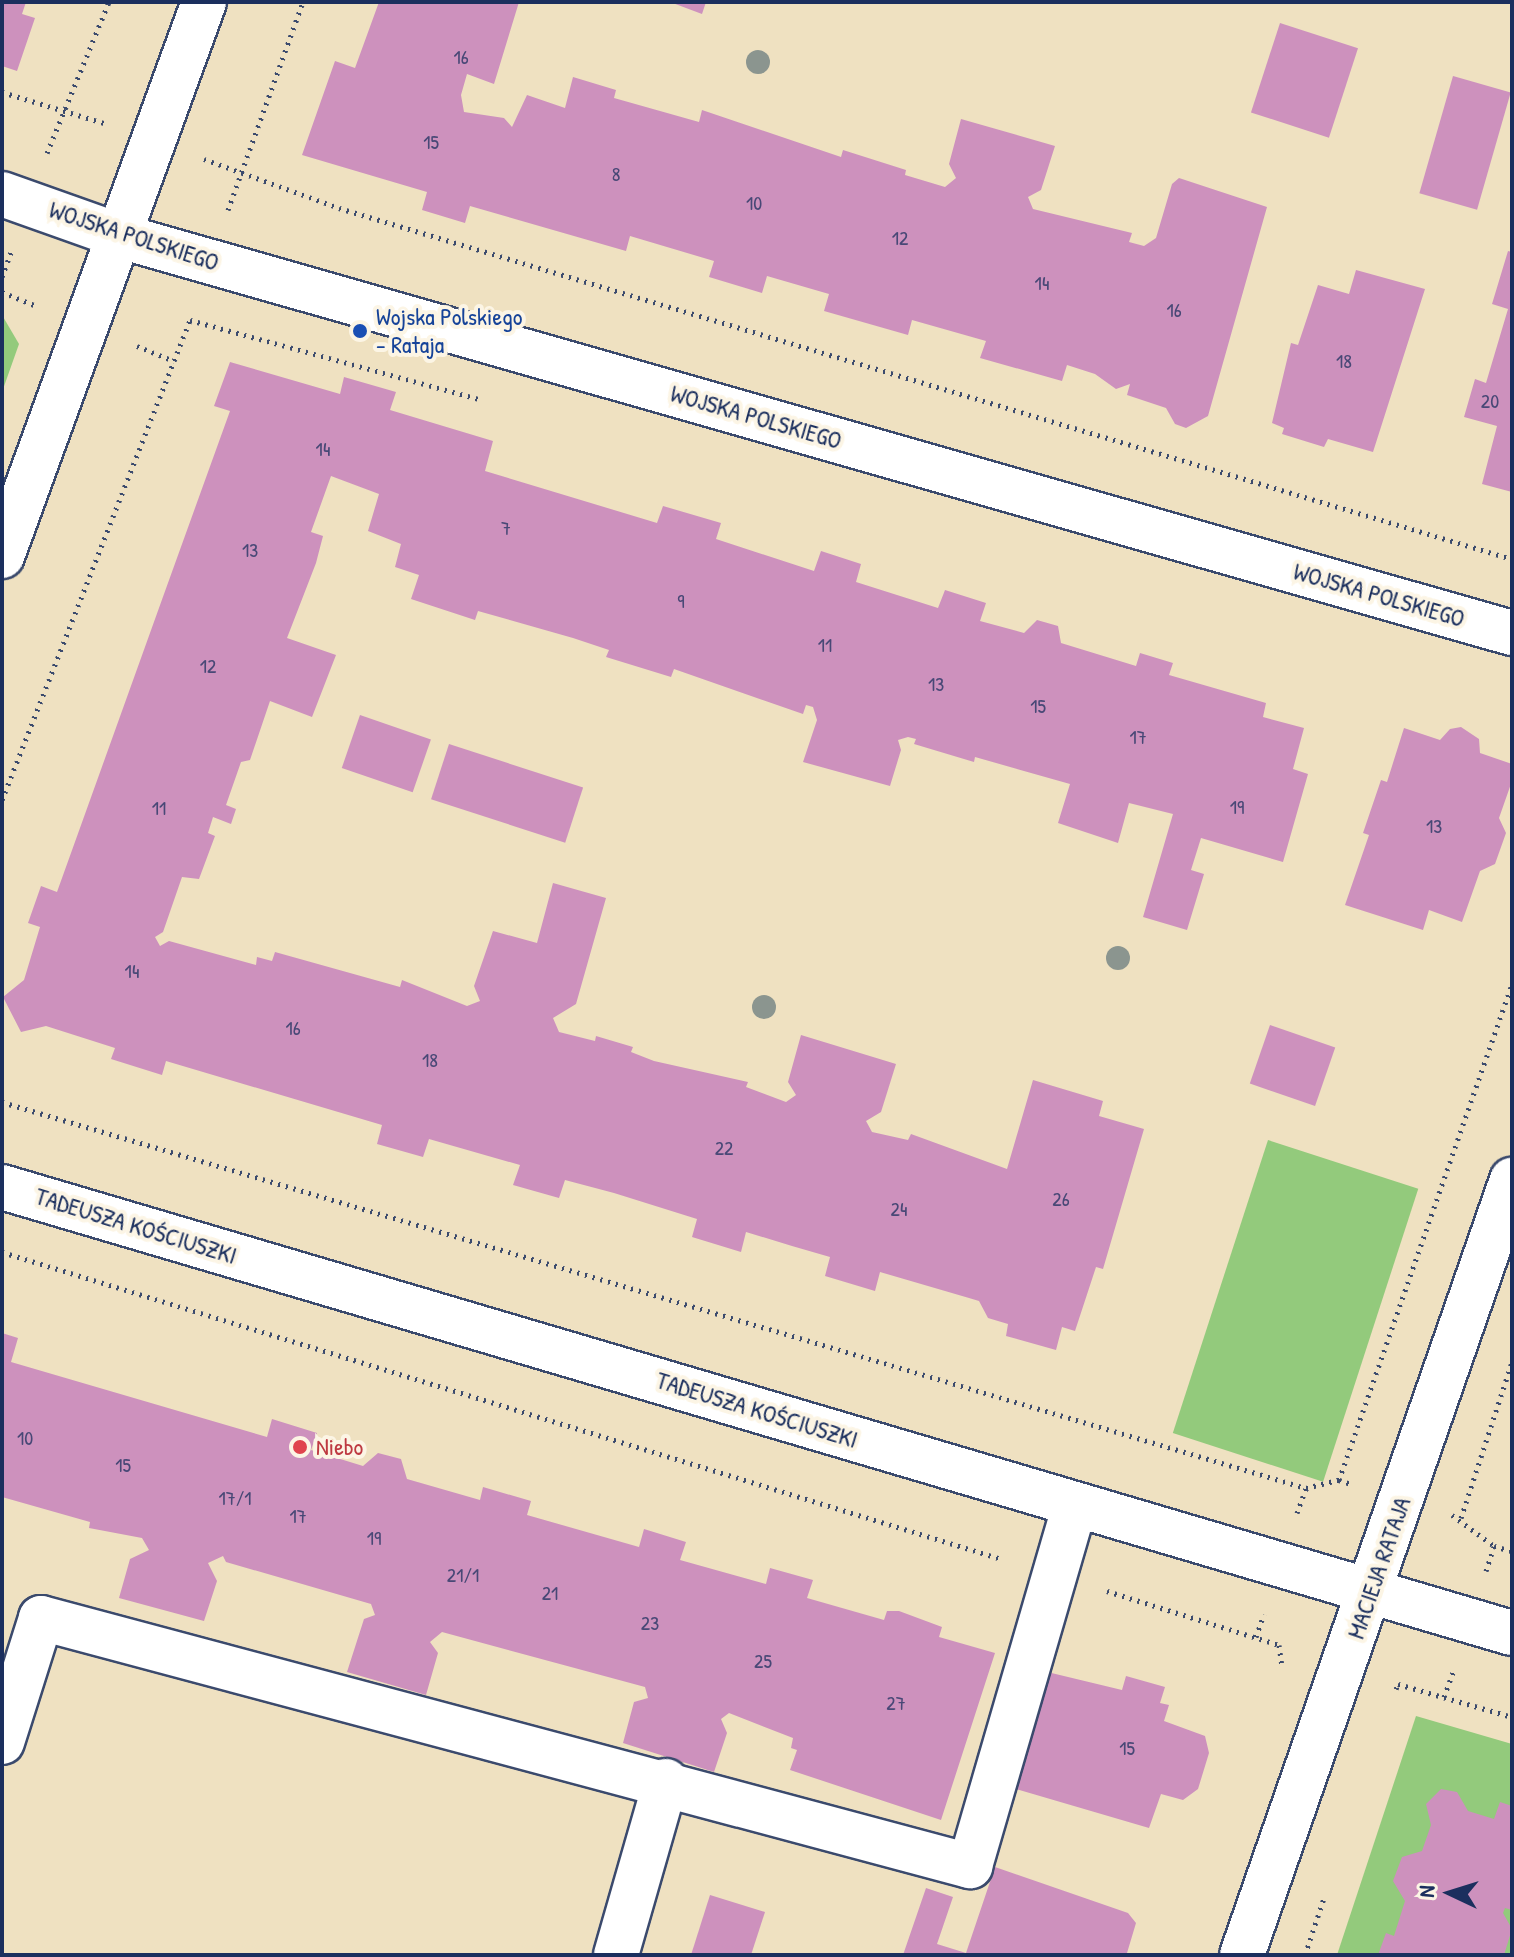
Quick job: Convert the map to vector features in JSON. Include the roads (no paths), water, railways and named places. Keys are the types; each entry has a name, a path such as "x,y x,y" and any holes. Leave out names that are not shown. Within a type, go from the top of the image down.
{"street":[{"path":"2,556 204,2"},
{"name":"WOJSKA POLSKIEGO","path":"15,198 120,236 1512,633"},
{"name":"MACIEJA RATAJA","path":"1242,1955 1512,1180"},
{"name":"TADEUSZA KOŚCIUSZKI","path":"2,1187 1512,1633"},
{"path":"2,1742 41,1618 666,1781 970,1866 1075,1505"},
{"path":"616,1955 666,1781"}],"place":[{"name":"Wojska Polskiego - Rataja","path":"360,331"},
{"name":"Niebo","path":"300,1447"}]}
